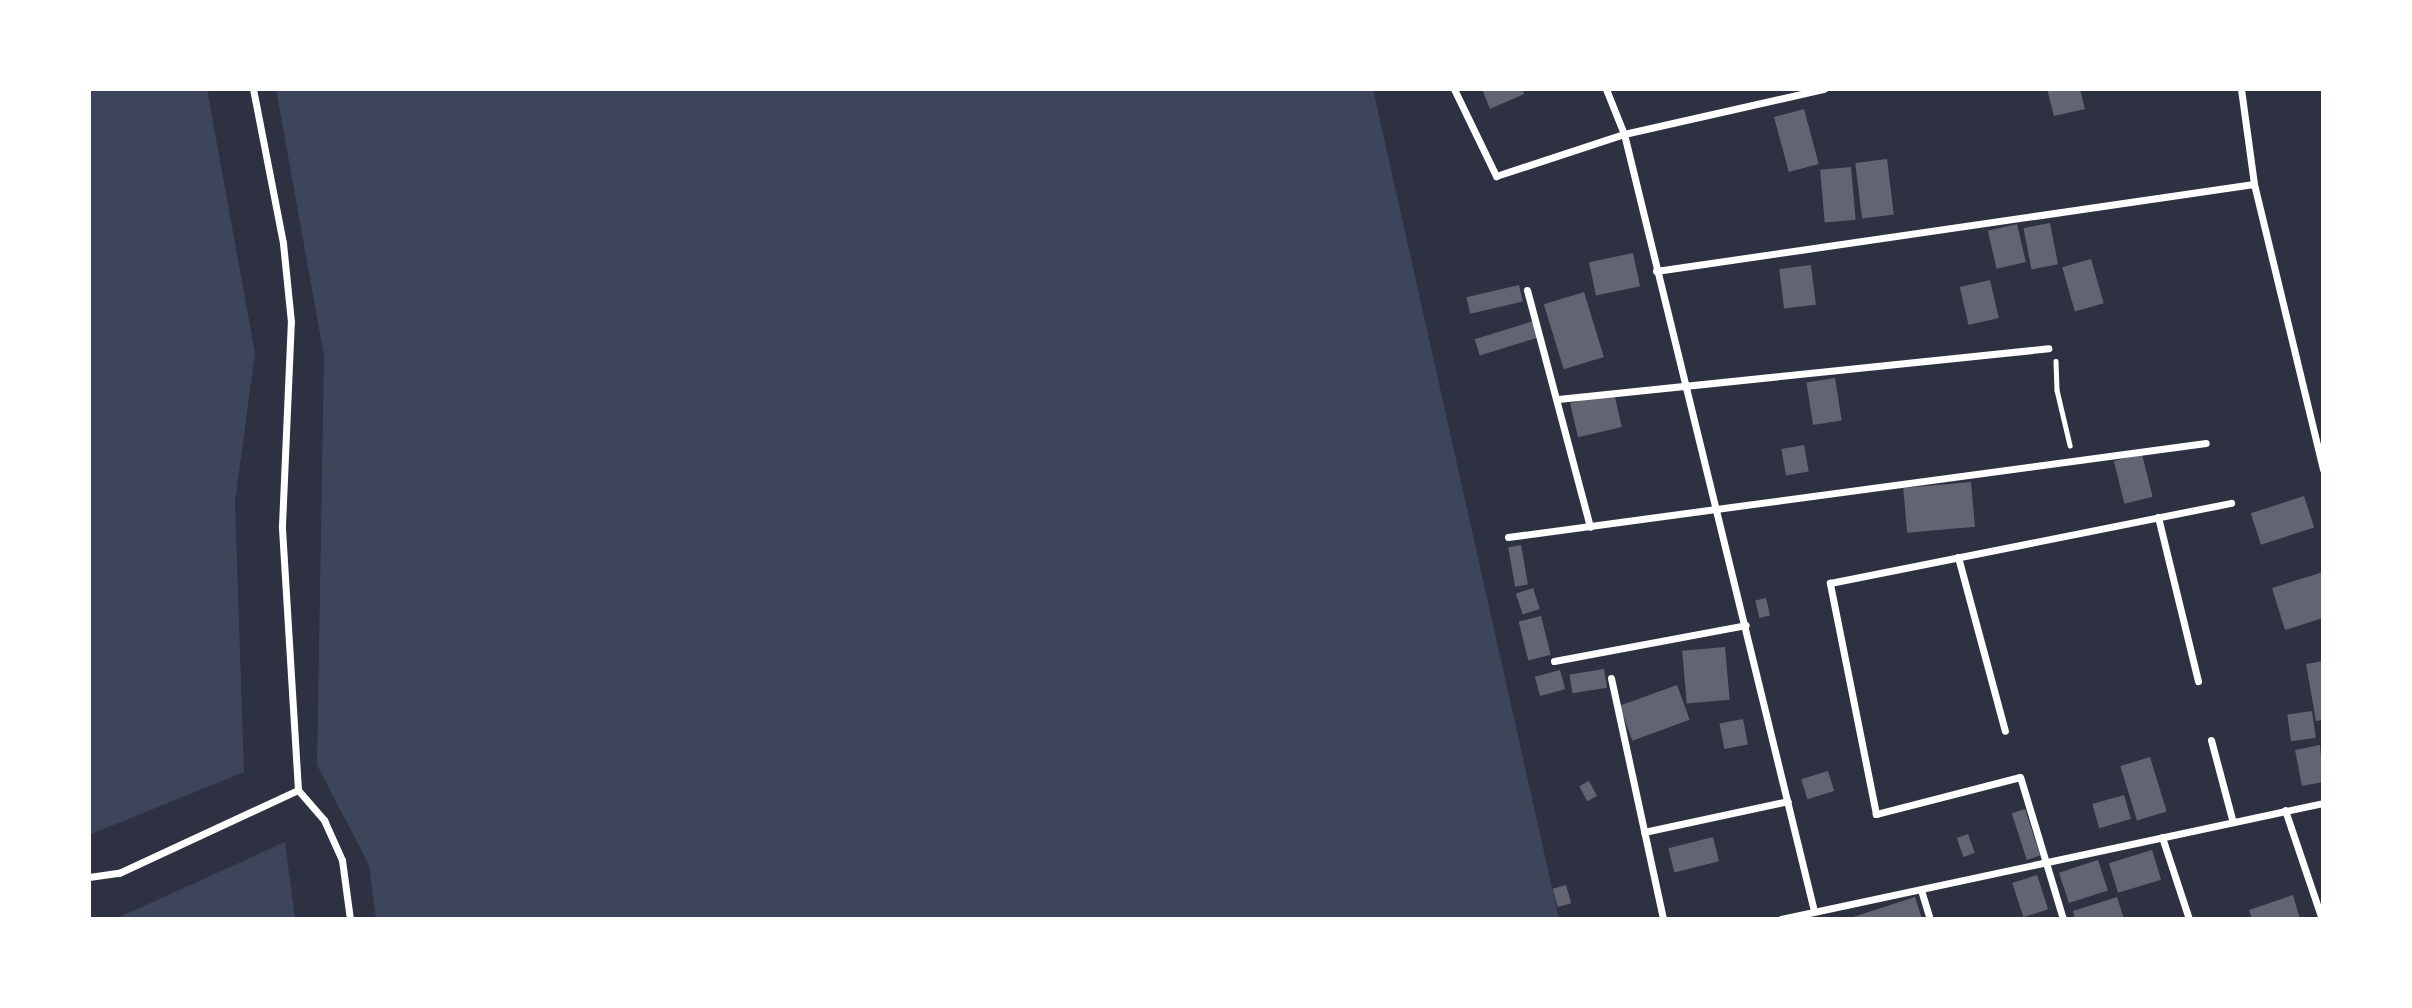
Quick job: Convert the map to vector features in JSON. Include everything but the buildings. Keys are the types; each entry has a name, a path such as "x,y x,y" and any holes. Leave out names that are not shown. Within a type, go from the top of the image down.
{"street":[{"path":"253,89 283,243 291,322 282,526 298,790 324,820 342,860 350,919"},
{"path":"1454,89 1496,176 1624,134 1824,89"},
{"path":"1606,89 1624,134 1656,271 1718,506 1814,911"},
{"path":"1779,89 1784,98"},
{"path":"2241,89 2254,184 2323,470"},
{"path":"1656,271 2254,184"},
{"path":"1527,290 1590,527"},
{"path":"1558,399 2048,348"},
{"path":"1508,537 1718,506 2074,463 2206,443"},
{"path":"2063,919 2020,777 1876,814 1830,583 2231,503"},
{"path":"2158,517 2197,681"},
{"path":"1958,557 2006,731"},
{"path":"1554,661 1746,625"},
{"path":"1611,678 1663,919"},
{"path":"2211,740 2232,820"},
{"path":"89,877 119,873 298,790"},
{"path":"1644,832 1788,801"},
{"path":"1781,919 2232,820 2323,803"},
{"path":"2285,810 2322,919"},
{"path":"2162,837 2189,919"},
{"path":"1921,890 1930,919"}],"path":[{"path":"2048,348 2058,365 2057,390 2074,463"}],"shaded area":[{"path":"89,89 207,89 255,353 235,502 244,772 89,835"},
{"path":"276,89 1373,89 1559,919 376,919 369,865 317,765 324,356"},
{"path":"285,842 295,919 115,919"}]}
